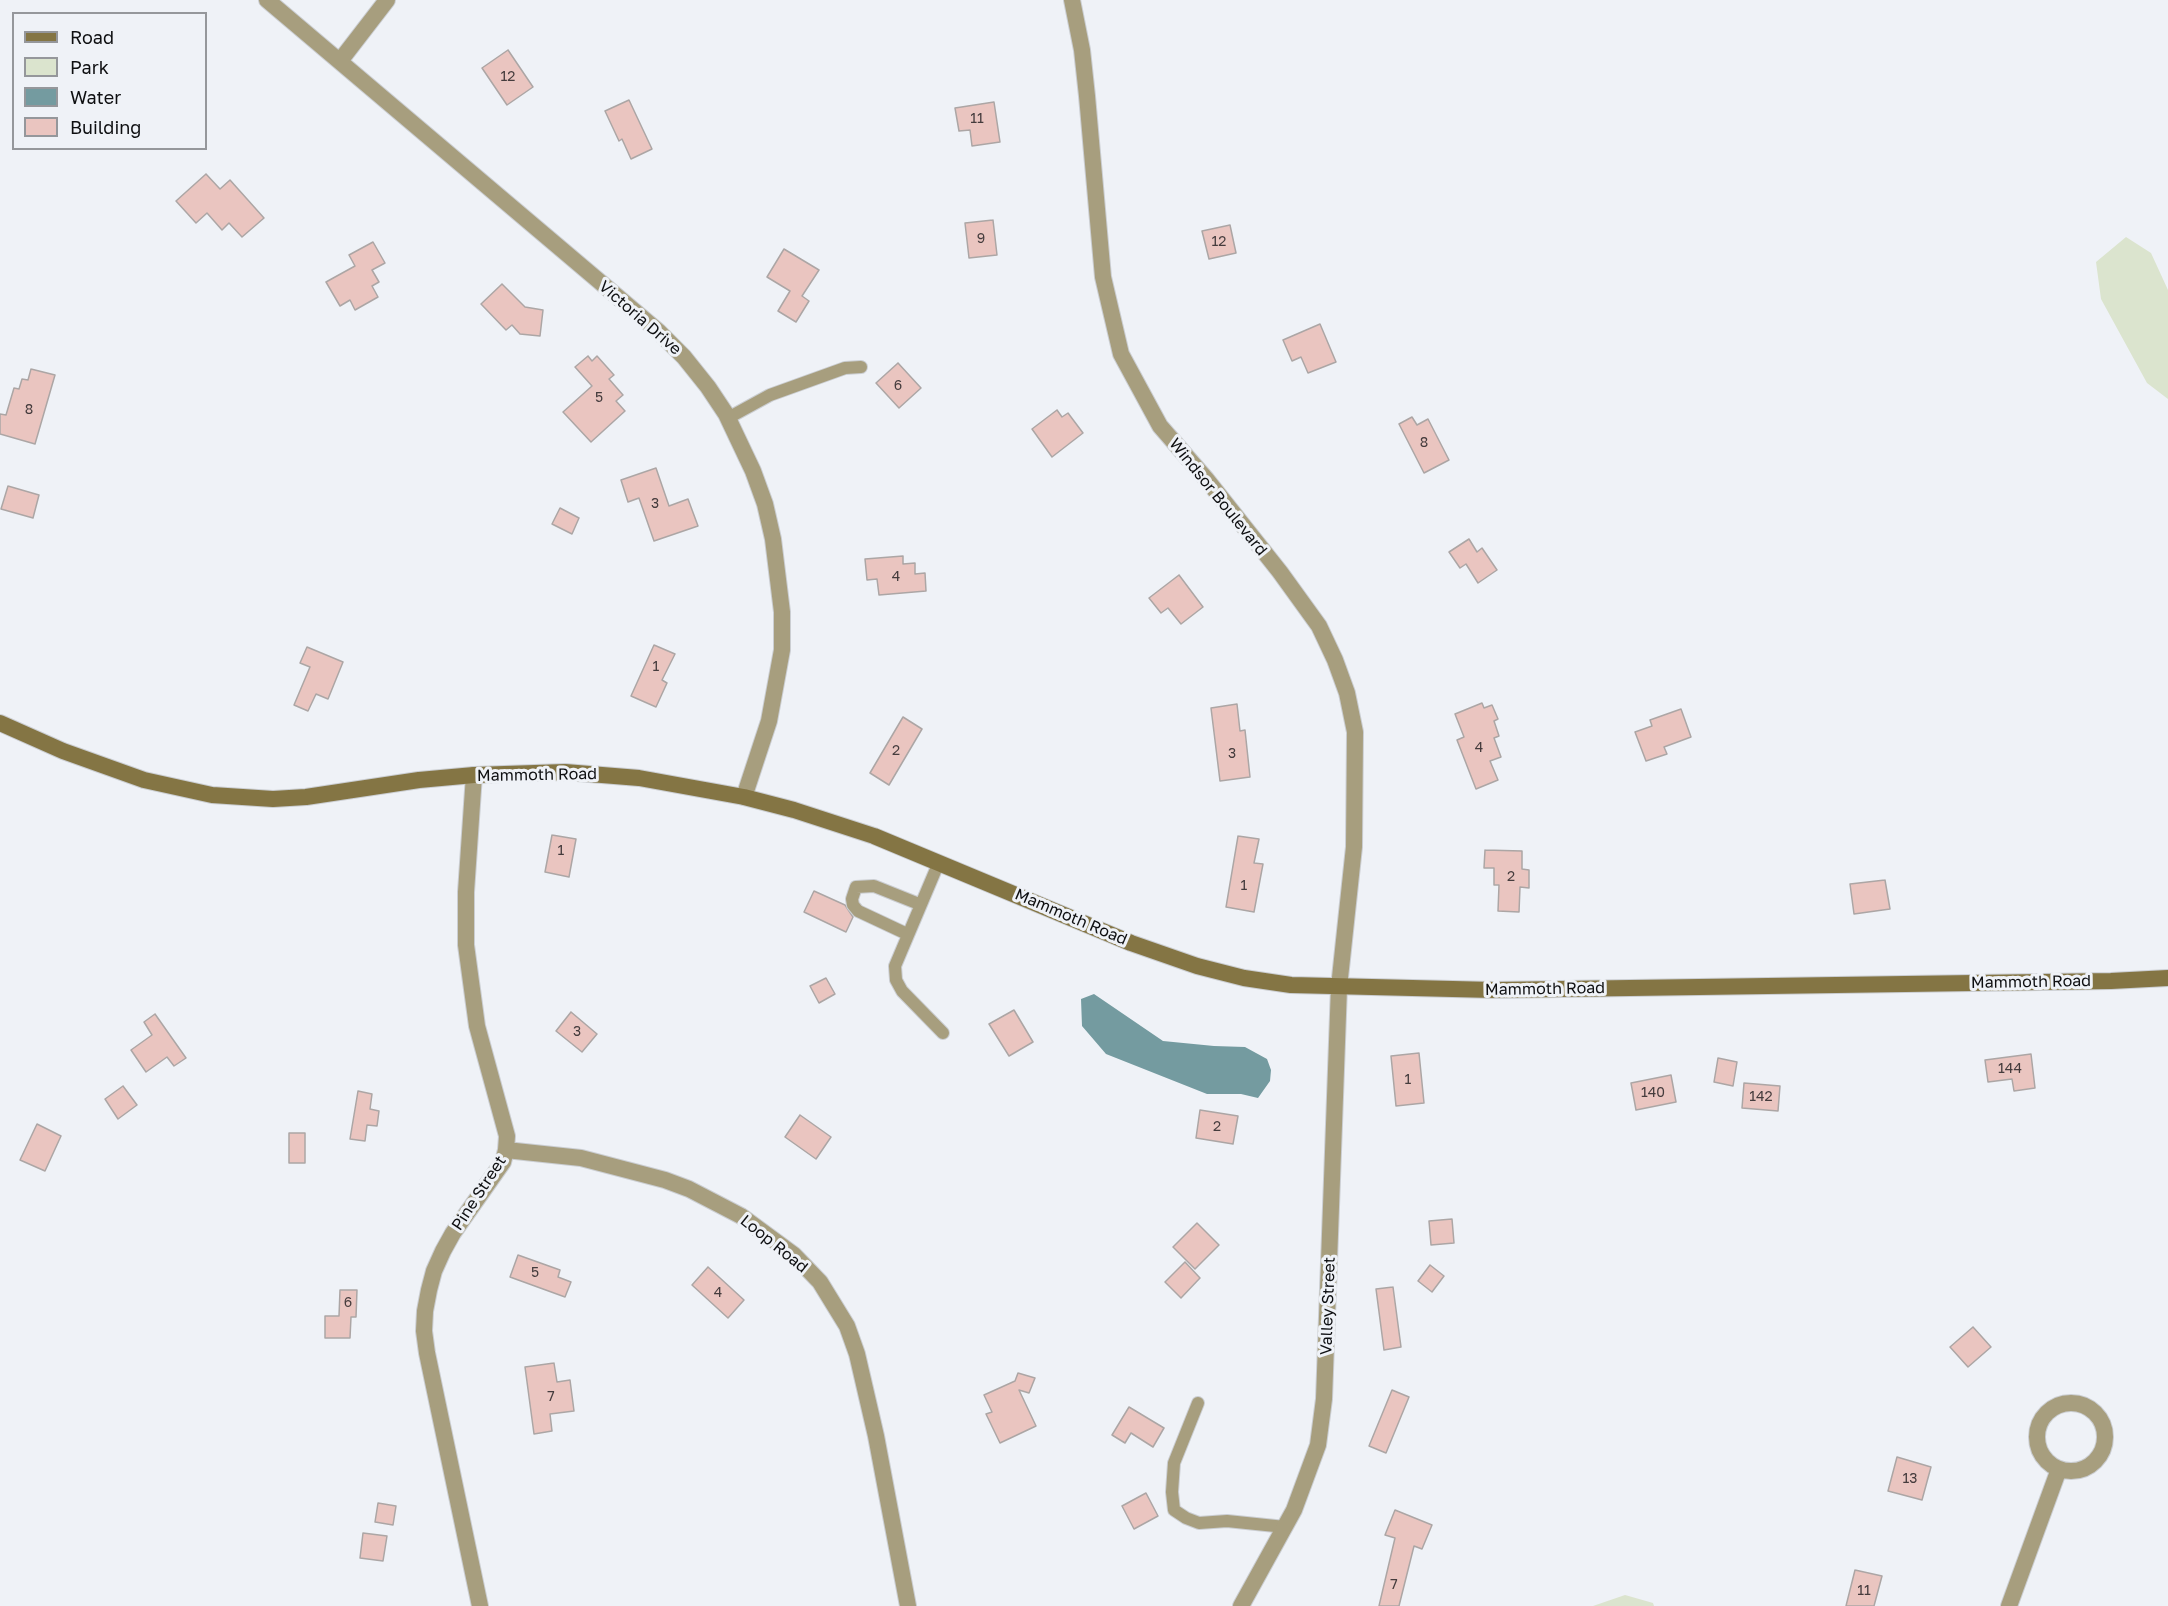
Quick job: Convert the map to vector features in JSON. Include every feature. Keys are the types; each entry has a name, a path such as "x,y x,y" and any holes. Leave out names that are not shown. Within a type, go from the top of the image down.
{"main road":[{"name":"Mammoth Road","path":"0,723 63,751 144,780 212,795 273,799 306,797 419,780 474,775 565,772 606,774 744,796 874,836 1131,943 1197,966 1244,978 1282,984 1493,990 2168,978"}],"street":[{"name":"Victoria Drive","path":"267,0 658,331 684,357 708,387 728,418 749,461 765,504 775,548 782,612 782,650 769,721 744,796"},
{"path":"340,61 387,0"},
{"name":"Windsor Boulevard","path":"1072,0 1088,96 1102,277 1121,354 1160,426 1207,480 1280,572 1319,626 1347,693 1354,732 1354,847 1339,987"},
{"name":"Pine Street","path":"474,775 466,892 466,945 477,1026 507,1136 506,1150 503,1162 443,1251 434,1271 425,1311 424,1331 480,1606"},
{"name":"Valley Street","path":"1241,1606 1294,1510 1318,1445 1324,1400 1339,987"},
{"name":"Loop Road","path":"506,1150 581,1158 665,1180 689,1190 741,1216 794,1256 820,1282 847,1326 856,1354 876,1436 908,1606"},
{"path":"2070,1403 2082,1405 2099,1417 2105,1438 2103,1449 2090,1466 2080,1470 2059,1469 2041,1454 2037,1443 2037,1431 2041,1420 2059,1405 2070,1403"},
{"path":"2009,1606 2059,1469"}],"lane":[{"path":"728,418 770,395 845,368 861,367"},
{"path":"939,862 895,966 896,980 902,991 943,1033"},
{"path":"907,934 858,911 852,899 856,887 874,886 920,904"},
{"path":"1198,1403 1174,1463 1172,1492 1174,1510 1199,1523 1235,1522 1285,1527"}],"green space":[{"path":"2126,237 2151,253 2168,290 2168,399 2147,383 2101,299 2096,262"},
{"path":"1625,1595 1653,1603 1654,1606 1593,1606"}],"water":[{"path":"1094,994 1163,1041 1245,1047 1267,1059 1271,1070 1270,1081 1258,1098 1241,1094 1207,1094 1106,1054 1082,1026 1081,999"}],"building":[{"path":"508,50 533,87 507,105 482,68"},
{"path":"629,100 652,149 631,159 622,139 619,141 605,111"},
{"path":"994,102 1000,142 972,146 970,130 959,131 955,108"},
{"path":"206,174 220,189 230,180 264,218 242,237 229,223 222,230 207,213 196,223 176,201"},
{"path":"993,220 997,255 969,258 965,223"},
{"path":"1230,225 1236,253 1209,259 1202,231"},
{"path":"373,242 385,263 372,270 379,282 372,286 378,297 355,310 350,300 340,306 326,282 355,266 349,255"},
{"path":"784,249 819,270 802,296 809,301 796,322 778,311 790,291 767,277"},
{"path":"502,284 525,307 543,310 540,336 520,334 512,325 506,330 481,304"},
{"path":"1320,324 1336,362 1308,373 1301,357 1292,361 1283,340"},
{"path":"588,356 592,361 597,356 614,375 609,379 623,395 616,401 625,411 591,442 563,412 592,386 575,367"},
{"path":"898,363 921,388 899,408 876,383"},
{"path":"31,369 55,375 35,444 0,434 0,414 6,415 14,388 19,389 22,379 28,380"},
{"path":"1057,410 1062,417 1068,413 1083,433 1052,457 1032,429"},
{"path":"1412,417 1417,425 1428,419 1449,460 1424,473 1399,424"},
{"path":"656,468 669,506 688,499 698,526 654,541 639,498 628,502 621,480"},
{"path":"8,486 39,495 33,518 1,509"},
{"path":"560,508 579,518 572,534 552,524"},
{"path":"1469,539 1477,552 1482,548 1497,570 1478,583 1466,564 1460,568 1449,552"},
{"path":"903,556 903,564 915,563 915,574 925,573 926,591 879,595 877,579 867,580 865,559"},
{"path":"1179,575 1203,607 1181,624 1168,608 1161,613 1149,598"},
{"path":"654,645 675,654 662,680 667,683 656,707 631,696"},
{"path":"307,647 343,662 328,699 316,694 308,711 294,705 310,667 300,663"},
{"path":"1482,703 1484,708 1492,705 1498,719 1494,721 1499,736 1494,738 1501,757 1490,761 1498,780 1476,789 1457,740 1464,737 1455,714"},
{"path":"1237,704 1240,731 1245,730 1250,777 1220,781 1211,708"},
{"path":"1681,709 1691,737 1664,747 1667,754 1646,761 1635,732 1652,726 1650,720"},
{"path":"903,717 922,729 889,785 870,773"},
{"path":"552,835 576,839 569,877 545,872"},
{"path":"1238,836 1259,839 1254,863 1263,864 1254,912 1226,907"},
{"path":"1485,850 1522,851 1522,869 1529,870 1529,888 1520,887 1519,912 1498,911 1499,885 1494,885 1494,868 1484,868"},
{"path":"1885,880 1890,909 1854,914 1850,884"},
{"path":"814,891 845,905 853,917 846,932 804,912"},
{"path":"826,978 835,994 819,1003 810,986"},
{"path":"1014,1010 1033,1042 1009,1056 989,1024"},
{"path":"571,1012 597,1034 582,1052 556,1031"},
{"path":"155,1014 186,1058 174,1066 167,1057 146,1072 131,1050 152,1035 144,1022"},
{"path":"1419,1053 1424,1103 1396,1106 1391,1056"},
{"path":"2031,1054 2035,1088 2014,1091 2012,1079 1988,1082 1985,1060"},
{"path":"1718,1058 1737,1062 1733,1086 1714,1082"},
{"path":"1671,1075 1676,1102 1636,1110 1631,1083"},
{"path":"1744,1083 1780,1086 1778,1111 1742,1108"},
{"path":"123,1086 137,1105 118,1119 105,1099"},
{"path":"358,1091 372,1094 370,1109 379,1111 377,1126 367,1125 365,1141 350,1139"},
{"path":"1200,1110 1238,1116 1233,1144 1196,1138"},
{"path":"800,1115 831,1137 816,1159 785,1137"},
{"path":"37,1124 61,1136 45,1171 20,1160"},
{"path":"289,1133 305,1133 305,1163 289,1163"},
{"path":"1452,1219 1454,1243 1431,1245 1429,1221"},
{"path":"1197,1223 1219,1245 1195,1269 1173,1247"},
{"path":"518,1255 560,1270 558,1277 571,1282 565,1297 510,1277"},
{"path":"1185,1262 1200,1278 1181,1298 1165,1282"},
{"path":"1430,1265 1444,1276 1432,1292 1418,1281"},
{"path":"708,1267 744,1300 728,1318 692,1285"},
{"path":"1393,1287 1401,1347 1384,1350 1376,1289"},
{"path":"340,1290 357,1290 356,1317 351,1317 350,1338 325,1338 325,1316 339,1316"},
{"path":"1973,1327 1991,1347 1968,1367 1950,1347"},
{"path":"554,1363 557,1382 570,1380 574,1411 550,1414 552,1431 534,1434 525,1367"},
{"path":"1018,1373 1035,1378 1029,1393 1019,1390 1036,1426 1000,1443 986,1414 992,1412 984,1395 1015,1381"},
{"path":"1392,1390 1409,1397 1386,1453 1369,1446"},
{"path":"1129,1407 1164,1428 1153,1447 1131,1433 1125,1443 1112,1435"},
{"path":"1897,1457 1931,1467 1922,1500 1888,1491"},
{"path":"1146,1493 1158,1516 1134,1529 1122,1506"},
{"path":"378,1503 396,1506 393,1525 375,1522"},
{"path":"1395,1510 1432,1525 1422,1549 1414,1546 1399,1606 1379,1606 1395,1538 1385,1535"},
{"path":"363,1533 387,1536 383,1561 360,1558"},
{"path":"1855,1570 1882,1576 1874,1606 1846,1606"}]}
